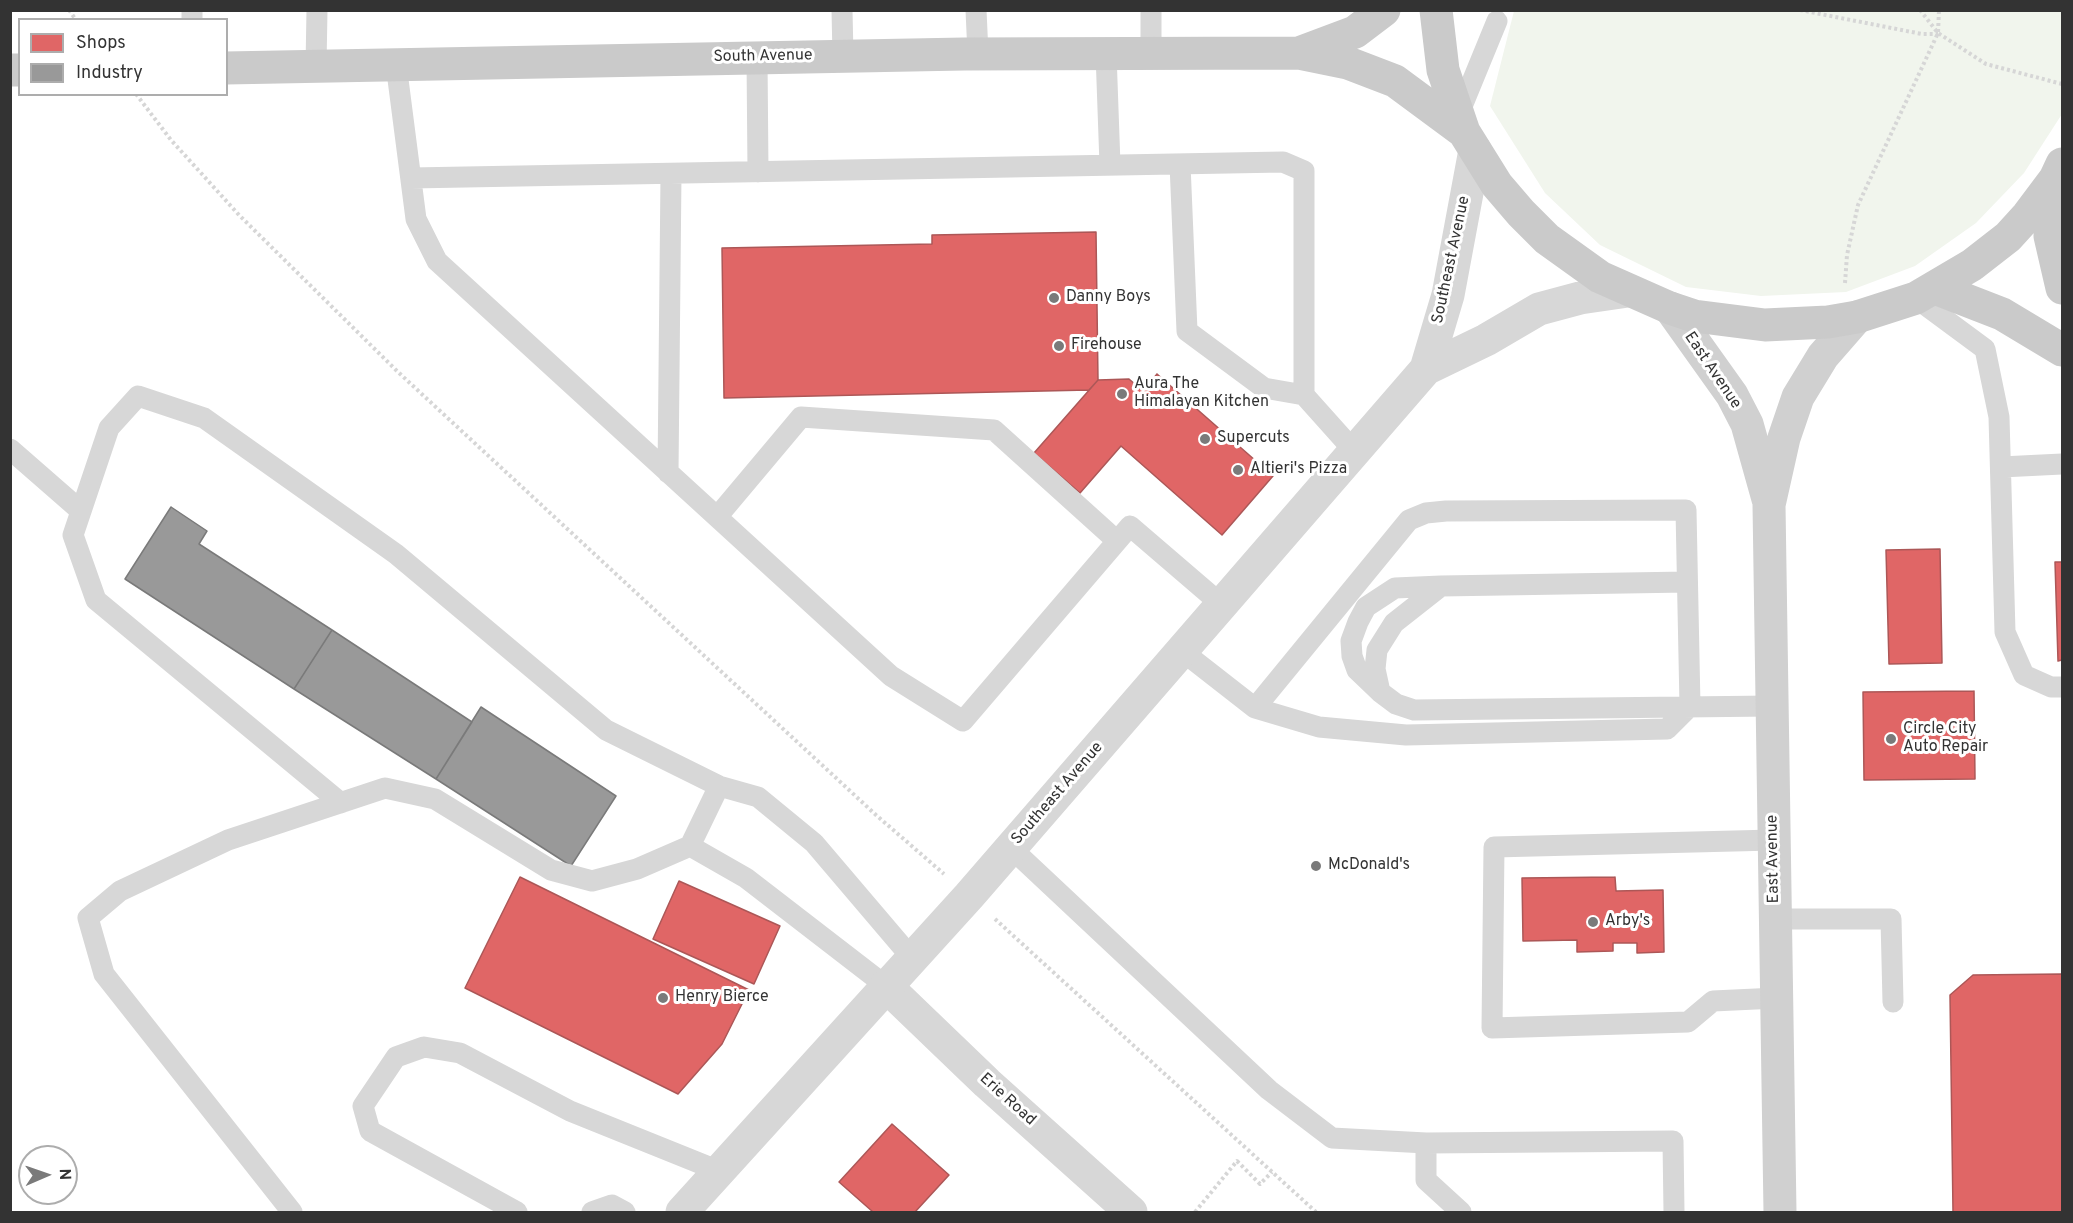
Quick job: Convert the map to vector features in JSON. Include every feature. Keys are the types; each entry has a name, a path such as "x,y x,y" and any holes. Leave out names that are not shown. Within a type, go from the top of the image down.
{"main road":[{"name":"South Avenue","path":"1299,53 1355,32 1376,19 1384,10"},
{"path":"1436,10 1443,70 1466,133 1497,185 1547,239 1600,277 1670,308 1720,321 1765,325 1852,318 1925,293 1972,265 2008,237 2059,171"},
{"name":"South Avenue","path":"228,68 978,54 1299,53 1348,63 1395,81 1466,133"},
{"path":"2059,171 2050,236 2062,288"},
{"path":"1925,293 2002,314 2062,350"},
{"name":"East Avenue","path":"1670,308 1732,395 1747,424 1769,505"},
{"name":"East Avenue","path":"1780,1212 1769,505 1784,438 1798,397 1823,356 1852,318"}],"street":[{"name":"Southeast Avenue","path":"1426,369 1448,295 1466,133"},
{"name":"Southeast Avenue","path":"682,1212 911,957 969,896 1426,369 1539,309 1580,298 1628,291"},
{"name":"Erie Road","path":"886,986 987,1083 1131,1212"}],"lane":[{"path":"316,66 317,10"},
{"path":"842,10 843,56"},
{"path":"976,10 978,54"},
{"path":"1151,10 1151,53"},
{"path":"1466,133 1497,21"},
{"path":"1106,54 1110,165"},
{"path":"757,58 758,172"},
{"path":"396,64 416,219 437,261 891,676 963,721 1130,526 1222,605"},
{"path":"411,178 1283,162 1304,171 1304,396"},
{"path":"1180,164 1188,331 1264,388 1304,396 1355,452"},
{"path":"668,472 671,174"},
{"path":"1925,293 1985,349 1999,417 2006,632 2024,675 2051,687 2062,687"},
{"path":"341,803 96,600 73,536 109,428 138,396 204,418 396,554 606,730 719,786 758,797 814,843 911,957"},
{"path":"717,517 801,417 994,430 1117,541"},
{"path":"10,449 81,511"},
{"path":"2001,467 2062,464"},
{"path":"1182,651 1255,708 1319,727 1407,735 1667,729 1690,706 1686,510 1426,513 1409,520 1255,708"},
{"path":"1687,582 1395,588 1366,607 1351,641 1352,656 1358,670 1380,692 1396,704 1414,710 1772,706"},
{"path":"1380,692 1375,669 1377,650 1394,623 1441,586"},
{"path":"292,1212 104,974 88,918 120,891 228,840 385,788 435,799 551,870 592,881 637,869 690,846 719,786"},
{"path":"1774,840 1494,847 1492,1028 1688,1022 1713,1001 1777,998"},
{"path":"690,846 746,878 886,986"},
{"path":"1011,848 1269,1090 1332,1138 1426,1143 1673,1141 1674,1212"},
{"path":"1775,919 1891,919 1893,1002"},
{"path":"517,1212 370,1131 363,1106 396,1057 424,1047 460,1053 570,1111 719,1171"},
{"path":"1426,1143 1426,1180 1461,1212"},
{"path":"592,1212 612,1205 625,1212"}],"path":[{"path":"1800,10 1922,34 1938,33"},
{"path":"1920,10 1938,33 1986,64 2062,84"},
{"path":"1852,318 1847,255 1858,205 1938,33 1939,10"},
{"path":"138,96 171,140 239,215 398,372 876,815 969,896 1316,1212"},
{"path":"1195,1212 1238,1161 1260,1184 1272,1172"}],"shaded area":[{"path":"1514,11 2062,11 2062,114 2024,173 1976,223 1915,266 1846,292 1761,296 1686,287 1600,245 1545,193 1490,106"}],"building: Shops":[{"path":"1096,232 1098,380 1089,390 724,398 722,248 932,244 932,235"},
{"path":"1157,374 1273,476 1222,535 1121,446 1080,493 1034,453 1098,380 1129,379 1143,391"},
{"path":"1940,549 1942,663 1889,664 1886,550"},
{"path":"2055,562 2062,562 2062,660 2058,661"},
{"path":"1974,691 1975,779 1864,780 1863,692"},
{"path":"520,877 749,990 722,1044 678,1094 465,988"},
{"path":"1615,877 1616,891 1663,890 1664,952 1637,953 1637,943 1613,943 1613,951 1577,952 1577,940 1523,941 1522,878"},
{"path":"679,881 780,926 754,984 653,939"},
{"path":"2062,974 2062,1212 1953,1212 1950,995 1973,975"},
{"path":"892,1124 949,1175 915,1212 873,1212 839,1182"}],"building: Industry":[{"path":"171,507 207,531 199,544 332,630 294,689 125,579"},
{"path":"332,630 472,722 436,779 294,689"},
{"path":"481,707 616,796 571,866 436,779"}],"place":[{"name":"Danny Boys","path":"1054,298"},
{"name":"Firehouse","path":"1059,346"},
{"name":"Aura The Himalayan Kitchen","path":"1122,394"},
{"name":"Supercuts","path":"1205,439"},
{"name":"Altieri's Pizza","path":"1238,470"},
{"name":"Circle City Auto Repair","path":"1891,739"},
{"name":"McDonald's","path":"1316,866"},
{"name":"Arby's","path":"1593,922"},
{"name":"Henry Bierce","path":"663,998"}]}
